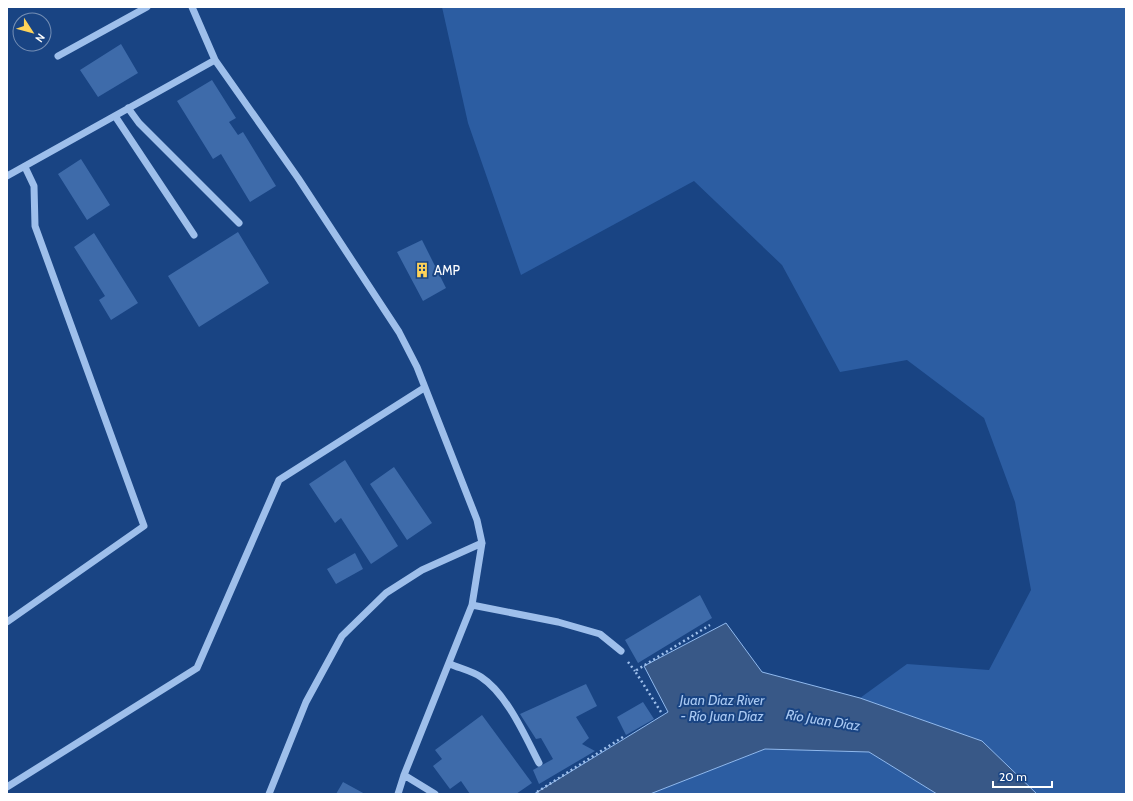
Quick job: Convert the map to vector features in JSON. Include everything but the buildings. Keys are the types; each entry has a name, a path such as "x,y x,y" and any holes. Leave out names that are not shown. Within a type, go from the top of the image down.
{"lane":[{"path":"58,56 147,7"},
{"path":"192,7 214,60 293,171 399,332 417,367 477,520 482,543 472,605 450,664 404,775 398,794"},
{"path":"7,176 214,60"},
{"path":"128,108 139,123 239,223"},
{"path":"115,116 194,235"},
{"path":"7,622 144,526 35,226 34,186 25,166"},
{"path":"7,787 197,668 279,480 424,388"},
{"path":"269,794 306,702 342,636 386,593 422,570 482,543"},
{"path":"472,605 558,622 600,634 622,651"},
{"path":"450,664 481,677 500,695 510,708 539,763"},
{"path":"404,775 435,794"}],"path":[{"path":"661,712 635,671 710,625"},
{"path":"537,792 623,737"}],"shaded area":[{"path":"442,7 1126,7 1126,794 1037,794 982,741 860,698 907,664 989,670 1031,590 1015,502 984,418 907,360 840,372 782,265 694,181 521,275 468,123"},
{"path":"765,749 869,752 937,794 650,794"}],"water":[{"name":"Juan Díaz River - Río Juan Díaz","path":"726,623 762,672 860,698 982,741 1037,794 937,794 869,752 765,749 650,794 534,794 668,712 644,666"}],"place":[{"name":"AMP","path":"422,270"}],"water label":[{"name":"Río Juan Díaz","path":"823,720"}]}
